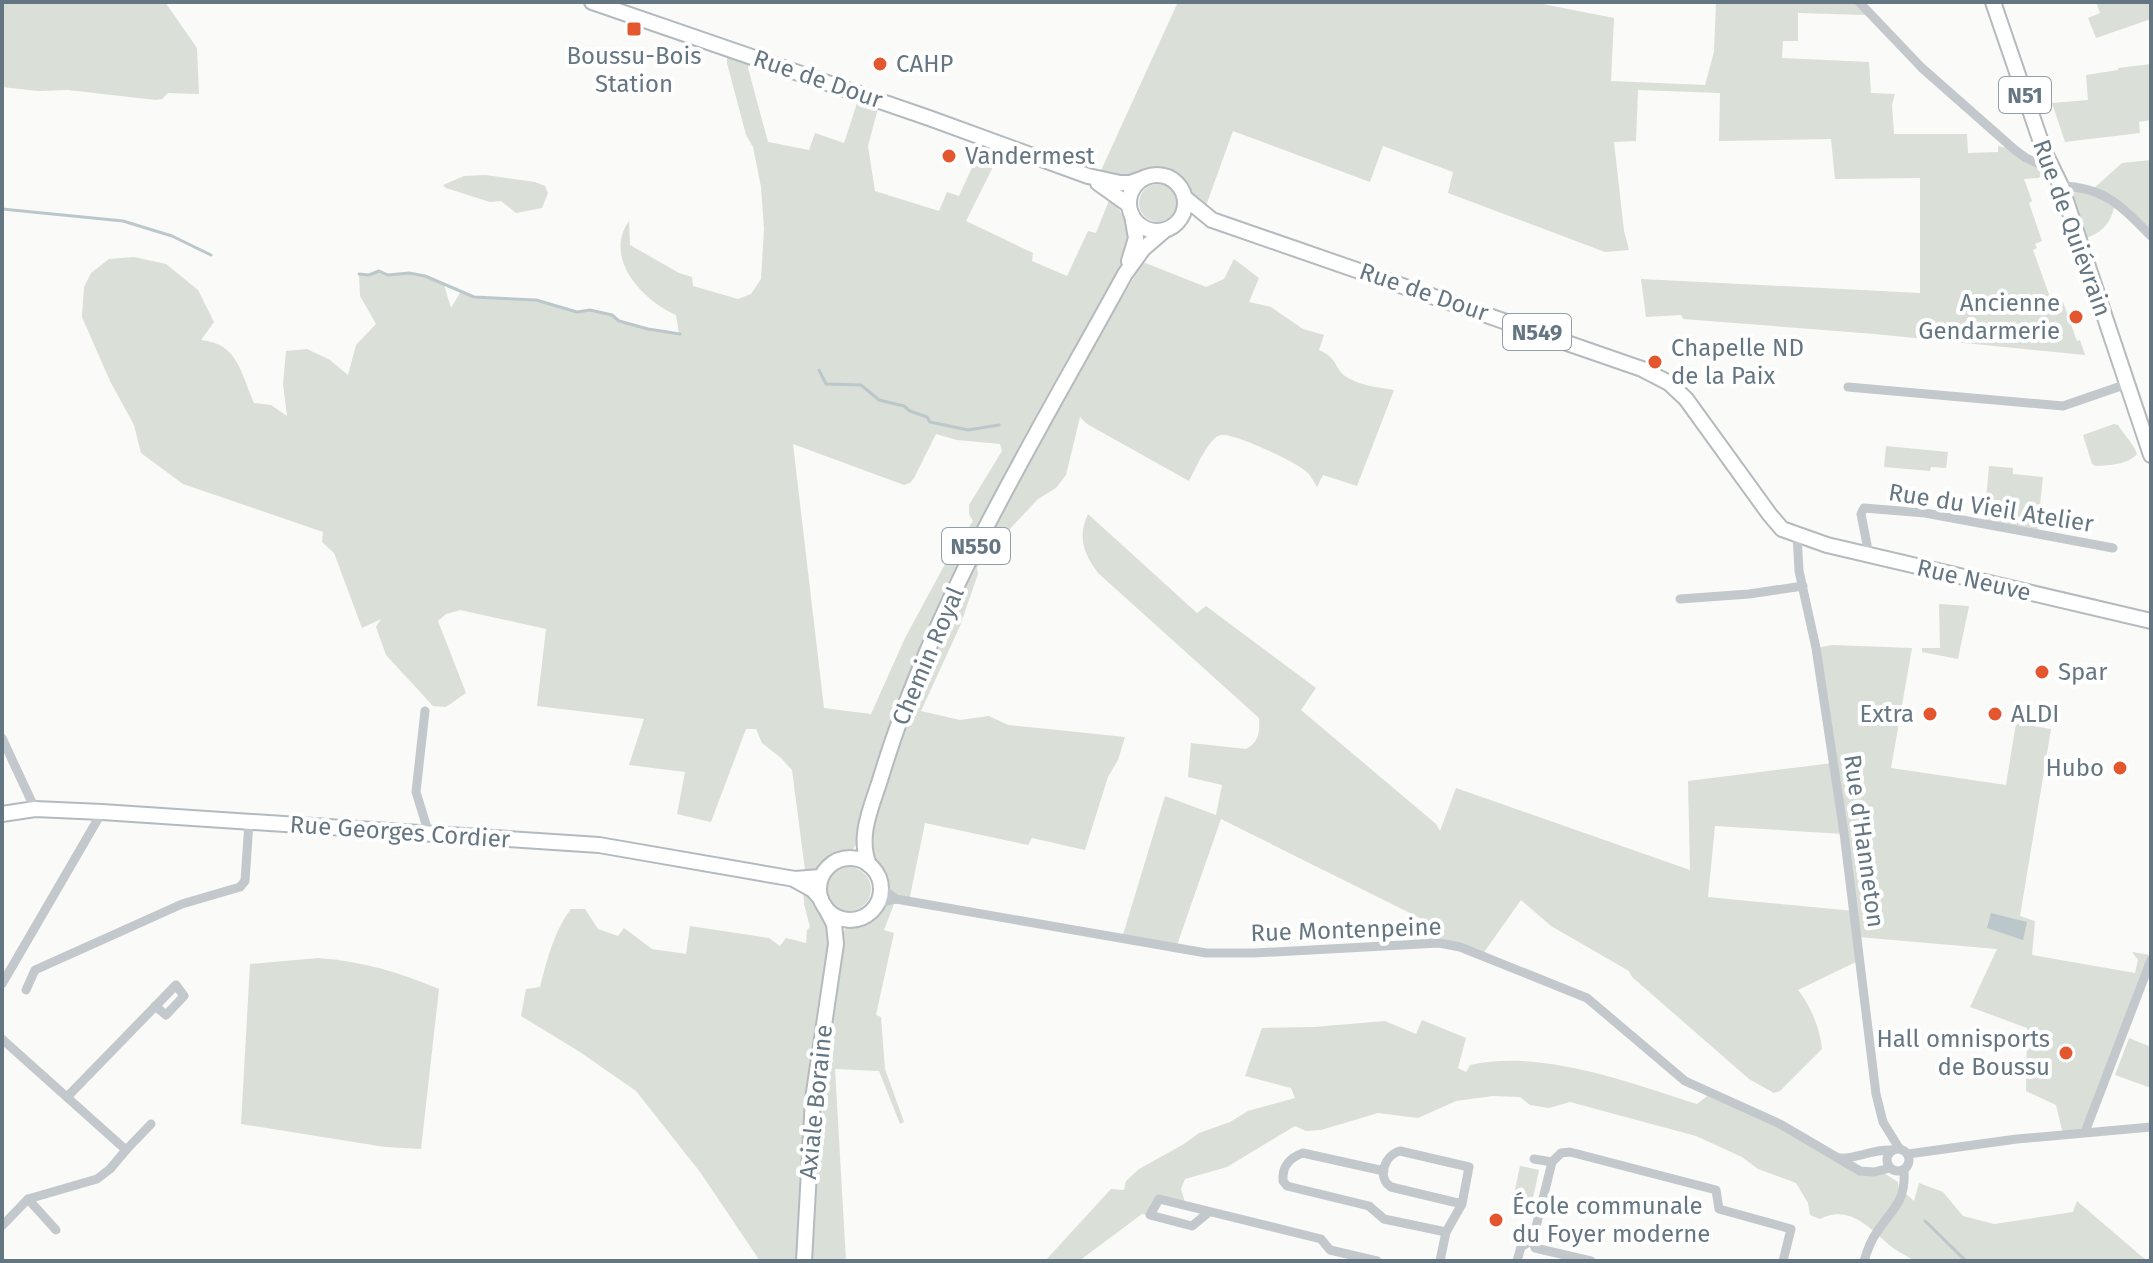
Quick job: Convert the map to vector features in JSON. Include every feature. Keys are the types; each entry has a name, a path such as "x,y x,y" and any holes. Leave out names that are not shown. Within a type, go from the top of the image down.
{"main road":[{"name":"Rue de Dour","path":"592,2 1088,176"},
{"name":"Rue de Quiévrain","path":"1993,2 2044,151 2057,176"},
{"name":"Rue de Quiévrain","path":"2002,2 2151,455"},
{"path":"1162,175 1170,178 1178,184 1185,198 1184,213 1170,228 1149,230 1136,221 1113,191 1088,176 1120,183 1162,175"},
{"path":"1130,210 1133,189 1144,178"},
{"name":"Rue de Dour","path":"1185,198 1212,220 1660,377 1686,399 1778,526 1797,535"},
{"name":"Chemin Royal","path":"1125,274 1136,238 1130,210"},
{"name":"Rue de Dour","path":"1170,228 1212,220"},
{"name":"Chemin Royal","path":"845,858 863,835 903,711 957,584 1125,274 1143,249 1170,228"},
{"name":"Rue Neuve","path":"1797,535 1869,555 2151,621"},
{"name":"Rue Georges Cordier","path":"2,814 35,809 102,812 599,845 795,879 821,877"},
{"name":"Chemin Royal","path":"863,835 869,865"},
{"path":"845,858 862,860 869,865 875,871 880,887 876,904 862,917 836,916 822,902 821,877 830,865 845,858"},
{"name":"Rue Georges Cordier","path":"795,879 813,890 822,902"},
{"name":"Axiale Boraine","path":"804,1261 813,1099 836,944 834,924 822,902"},
{"name":"Axiale Boraine","path":"836,944 852,919"}],"street":[{"path":"1859,2 1922,68 2015,150 2057,176 2101,193 2123,208 2151,236"},
{"path":"1848,387 2063,406 2127,384"},
{"name":"Rue du Vieil Atelier","path":"1869,555 1861,514 1864,508 1925,513 2113,548"},
{"name":"Rue d'Hanneton","path":"1797,535 1797,551 1822,682 1876,1094 1883,1122 1899,1151"},
{"path":"1680,599 1803,586"},
{"path":"425,711 416,792 429,834"},
{"path":"2,738 35,809"},
{"path":"2,984 102,812"},
{"path":"26,990 35,970 182,904 240,887 245,881 249,822"},
{"name":"Rue Montenpeine","path":"880,887 896,899"},
{"name":"Rue Montenpeine","path":"876,904 896,899 1206,953 1412,943 1460,947 1587,998 1692,1085 1780,1124 1860,1171 1890,1168"},
{"path":"2085,1132 2151,960"},
{"path":"67,1097 155,1006"},
{"path":"2,1039 126,1150"},
{"path":"1874,1150 1883,1134 1883,1122"},
{"path":"2,1226 28,1199 97,1179 151,1124"},
{"path":"1840,1158 1852,1158 1874,1150 1899,1151 2151,1127"},
{"path":"1440,1261 1446,1232 1462,1204 1469,1167 1400,1151 1392,1153 1387,1159 1385,1183 1391,1187 1462,1204"},
{"path":"1899,1151 1909,1164 1904,1170 1897,1171 1890,1168 1887,1157 1899,1151"},
{"path":"1591,1261 1535,1248 1533,1239 1552,1162 1561,1153 1570,1152 1716,1190 1719,1209 1791,1229 1783,1261"},
{"path":"1384,1171 1303,1153 1288,1162 1283,1181 1287,1186 1369,1206 1384,1219 1446,1232"},
{"path":"1534,1159 1552,1162"},
{"path":"1864,1261 1876,1232 1900,1201 1905,1185 1904,1170"},
{"path":"28,1199 56,1230"},
{"path":"1209,1212 1192,1226 1150,1215 1159,1199 1321,1239 1330,1250 1377,1261"},
{"path":"1517,1261 1521,1247 1533,1239"}],"shaded area":[{"path":"2,2 165,2 197,48 199,94 168,93 156,100 68,90 2,87"},
{"path":"1178,2 1532,2 1614,18 1611,81 1705,85 1714,52 1716,2 1859,2 1866,15 1798,13 1798,41 1783,41 1782,58 1869,62 1871,93 1895,94 1892,105 1894,134 1967,134 1968,153 1998,152 1998,146 2015,150 2053,170 2038,178 2024,179 2042,241 2035,244 2037,248 2033,250 2051,300 2058,298 2060,303 2063,302 2085,355 1683,319 1681,315 1646,317 1641,279 1920,293 1920,178 1835,179 1831,139 1719,141 1720,93 1638,90 1636,141 1614,142 1629,250 1605,252 1448,193 1453,172 1383,146 1370,182 1233,131 1203,214 1185,198 1178,184 1170,178 1153,175 1130,183 1098,177"},
{"path":"2096,2 2151,2 2151,19 2096,38 2088,18 2100,13"},
{"path":"732,49 751,56 748,68 768,142 809,150 815,133 844,143 860,94 880,101 868,146 875,191 939,211 947,192 959,196 985,139 1004,145 966,221 1033,253 1032,261 1067,276 1088,231 1096,233 1110,198 1125,222 1129,252 1073,381 1143,262 1206,287 1224,279 1234,259 1259,278 1249,302 1271,307 1303,329 1324,335 1319,350 1330,357 1341,373 1350,379 1394,390 1357,486 1323,475 1317,487 1307,472 1291,462 1251,443 1221,435 1207,448 1189,481 1087,424 1080,417 1066,475 1006,533 993,540 977,568 978,574 960,626 921,711 960,720 989,716 1008,725 1125,737 1118,760 1108,777 1085,850 1032,838 1028,845 925,823 909,901 896,899 884,930 894,933 876,1015 881,1017 885,1069 904,1122 900,1124 879,1071 835,1069 846,1261 760,1261 700,1172 636,1091 521,1016 526,989 540,987 548,956 571,909 585,909 598,929 618,936 624,928 652,949 686,954 690,926 769,938 780,946 786,938 806,943 810,927 803,884 842,934 850,924 870,912 879,899 879,886 862,836 851,852 830,865 821,877 810,879 810,870 805,870 792,770 762,743 756,729 746,729 711,822 677,814 685,772 629,765 644,719 537,706 546,629 460,610 446,614 438,621 466,693 446,707 433,706 386,655 376,627 381,619 362,628 334,553 322,542 323,532 183,484 141,453 134,425 110,381 82,317 84,287 91,273 109,259 134,257 166,264 198,290 214,322 201,340 213,342 231,354 254,403 271,405 287,416 283,384 286,351 307,349 330,360 348,375 356,345 376,324 360,296 359,274 369,275 379,271 425,276 444,285 451,308 460,293 474,297 536,300 577,312 590,310 612,315 619,321 679,334 676,315 651,299 630,276 623,263 622,235 629,221 630,245 679,273 692,277 693,286 738,299 751,294 761,279 764,229 761,187 753,147 746,135 727,58","holes":["936,434 957,440 1000,444 1002,451 969,505 973,521 951,553 905,638 871,714 824,708 793,444 904,485 914,478"]},
{"path":"2151,64 2151,120 2139,122 2140,133 2065,142 2052,103 2088,100 2086,75"},
{"path":"2151,160 2151,236 2115,203 2111,218 2103,228 2079,241 2061,187 2093,189 2122,163"},
{"path":"486,175 545,186 548,193 542,208 516,213 501,201 490,202 443,185 464,176"},
{"path":"1158,184 1171,190 1177,203 1171,216 1158,222 1145,216 1139,203 1145,190"},
{"path":"2118,425 2137,454 2123,462 2096,466 2092,464 2083,435"},
{"path":"1886,446 1948,452 1946,468 1931,467 1930,471 1884,467"},
{"path":"1989,466 2013,468 2013,474 2043,477 2037,534 1984,523"},
{"path":"1088,514 1197,613 1206,606 1316,688 1301,710 1436,824 1440,831 1456,788 1690,870 1688,781 1833,763 1816,648 1832,645 1912,648 1891,768 2006,785 2016,723 2051,729 2020,916 2035,921 2032,955 2135,973 2138,960 2132,952 2151,955 2085,1132 2063,1134 2056,1105 2026,1091 2027,1028 1970,1007 1997,949 1858,937 1860,960 1798,990 1814,1018 1822,1049 1780,1091 1774,1093 1749,1079 1632,977 1629,971 1551,926 1521,900 1482,955 1460,947 1412,943 1422,919 1221,819 1176,948 1122,938 1165,796 1216,815 1222,785 1188,777 1191,743 1246,749 1258,736 1259,718 1098,573 1084,545","holes":["1715,826 1844,834 1854,911 1708,897"]},
{"path":"1939,604 1969,606 1958,659 1922,652 1922,648 1940,648"},
{"path":"849,867 864,874 871,889 864,904 849,911 834,904 827,889 834,874"},
{"path":"1991,913 2027,922 2023,940 1987,928"},
{"path":"318,958 380,968 439,989 421,1149 385,1147 241,1124 250,964"},
{"path":"1422,1020 1466,1038 1458,1068 1466,1072 1470,1065 1526,1061 1585,1070 1697,1104 1710,1094 1765,1117 1860,1171 1884,1173 1898,1182 1900,1199 1903,1191 1914,1201 1919,1183 1943,1192 1963,1216 1994,1224 2073,1212 2077,1201 2147,1261 1914,1261 1856,1219 1840,1214 1820,1219 1810,1215 1808,1203 1796,1183 1758,1169 1742,1157 1696,1136 1570,1102 1549,1108 1530,1105 1520,1097 1493,1096 1456,1101 1418,1118 1378,1113 1321,1130 1306,1131 1295,1126 1227,1167 1185,1179 1181,1189 1186,1206 1159,1199 1150,1215 1142,1214 1079,1261 1045,1261 1111,1189 1124,1190 1126,1181 1139,1169 1199,1133 1230,1122 1248,1111 1295,1098 1291,1088 1245,1076 1262,1028 1385,1021 1416,1034"},
{"path":"2129,1038 2151,1047 2151,1088 2115,1075"},
{"path":"1520,1166 1539,1170 1532,1203 1513,1199"}],"waterway":[{"path":"2,209 123,221 172,236 211,255"},
{"path":"359,274 369,275 379,271 388,275 409,273 425,276 474,297 536,300 577,312 590,310 612,315 619,321 680,334"},
{"path":"819,370 826,384 861,385 879,400 904,406 927,417 930,422 968,430 999,425"},
{"path":"1925,1221 1966,1261"}],"place":[{"name":"Boussu-Bois Station","path":"634,29"},
{"name":"CAHP","path":"880,64"},
{"name":"Vandermest","path":"949,156"},
{"name":"Ancienne Gendarmerie","path":"2076,317"},
{"name":"Chapelle ND de la Paix","path":"1655,362"},
{"name":"Spar","path":"2042,672"},
{"name":"Extra","path":"1930,714"},
{"name":"ALDI","path":"1995,714"},
{"name":"Hubo","path":"2120,768"},
{"name":"Hall omnisports de Boussu","path":"2066,1053"},
{"name":"École communale du Foyer moderne","path":"1496,1220"}]}
